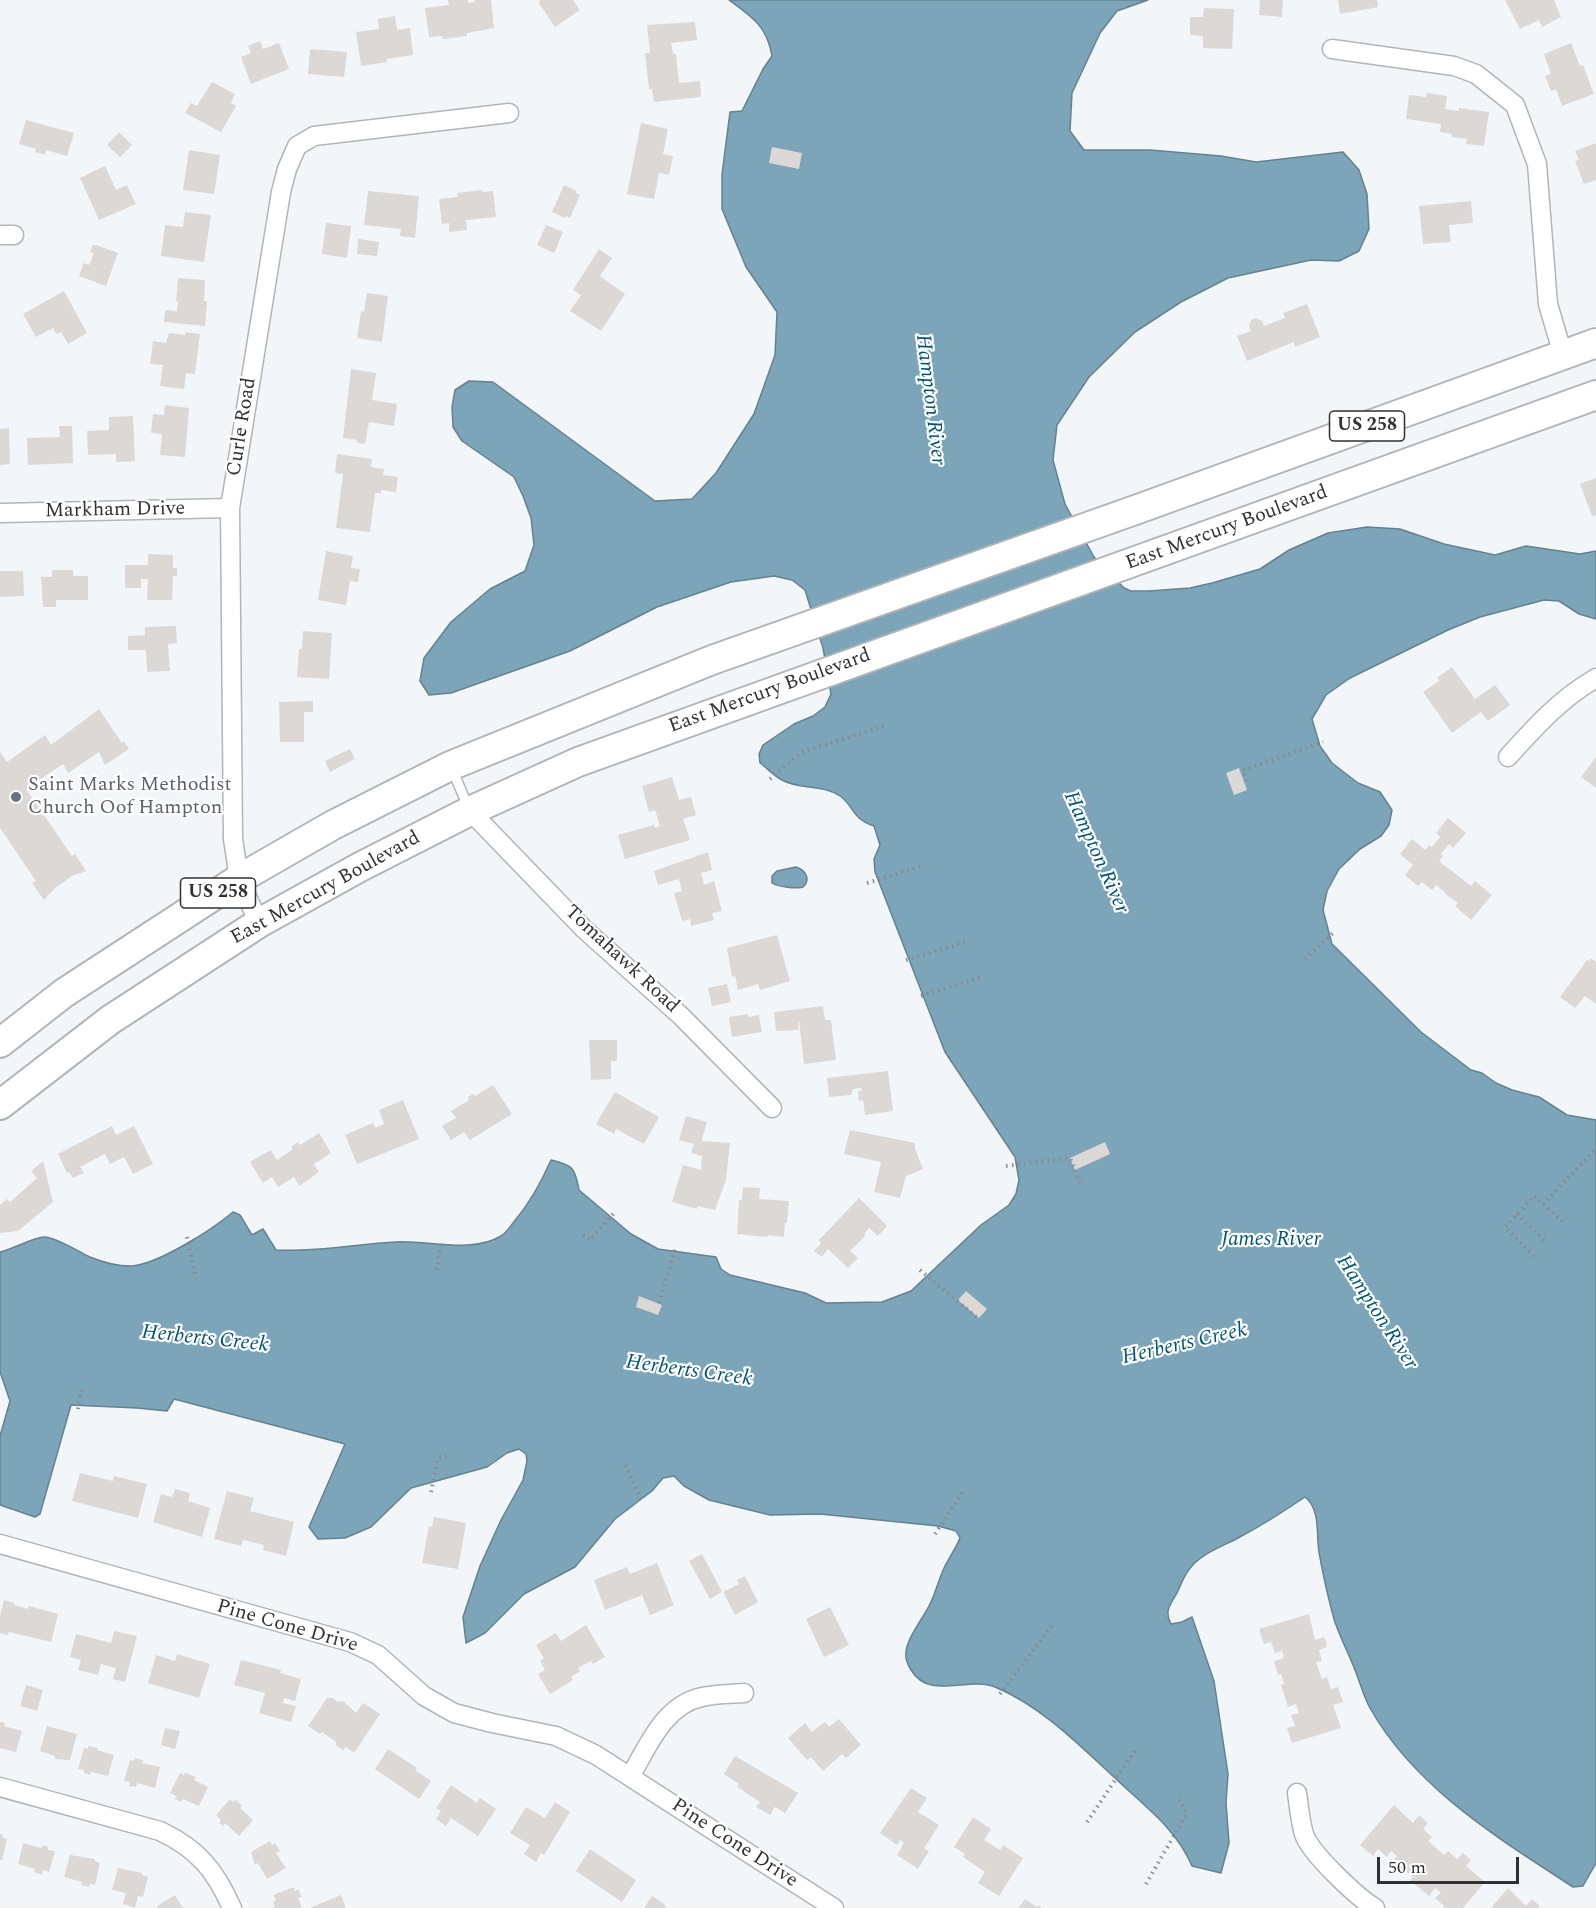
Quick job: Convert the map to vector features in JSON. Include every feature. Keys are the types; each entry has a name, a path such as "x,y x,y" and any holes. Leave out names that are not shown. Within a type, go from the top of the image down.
{"main road":[{"name":"US 258","path":"0,1042 64,993 240,879 333,825 450,766 787,632 1138,509 1596,343"},
{"name":"East Mercury Boulevard","path":"0,1105 110,1020 259,923 360,867 470,811 578,762 1596,395"}],"street":[{"path":"1332,49 1454,66 1476,74 1515,105 1537,164 1548,304 1563,355"},
{"name":"Curle Road","path":"259,923 240,879 233,840 230,508 281,192 287,169 297,146 314,136 509,113"},
{"name":"Markham Drive","path":"0,513 230,508"},
{"path":"1508,757 1541,721 1596,678"},
{"name":"Tomahawk Road","path":"470,811 584,929 681,1016 772,1108"},
{"name":"Pine Cone Drive","path":"0,1544 350,1642 378,1655 424,1696 454,1713 556,1736 596,1755 834,1908"},
{"path":"630,1777 661,1724 681,1705 702,1697 744,1693"},
{"path":"0,1787 160,1831 179,1840 197,1853 213,1871 232,1908"},
{"path":"1297,1793 1305,1837 1321,1860 1365,1902 1375,1908"}],"lane":[{"path":"450,766 470,811"}],"path":[{"path":"770,779 802,752 888,725"},
{"path":"1247,781 1243,770 1323,742"},
{"path":"867,883 925,864"},
{"path":"1305,959 1333,933"},
{"path":"906,960 969,941"},
{"path":"921,996 981,977"},
{"path":"1543,1204 1596,1149"},
{"path":"1006,1166 1070,1158 1080,1183"},
{"path":"1534,1256 1504,1227 1534,1196 1563,1222"},
{"path":"583,1235 590,1240 614,1213"},
{"path":"1516,1214 1546,1242"},
{"path":"187,1237 196,1279"},
{"path":"437,1270 441,1241"},
{"path":"659,1303 676,1247"},
{"path":"921,1270 976,1317"},
{"path":"78,1409 82,1388"},
{"path":"431,1492 438,1458 451,1455"},
{"path":"626,1465 642,1503"},
{"path":"935,1534 963,1491"},
{"path":"1000,1694 1052,1626"},
{"path":"1087,1822 1136,1749"},
{"path":"1146,1884 1187,1813 1177,1797"}],"water":[{"name":"James River","path":"729,0 1148,0 1117,11 1100,33 1072,93 1070,131 1084,150 1150,150 1221,156 1256,162 1343,152 1359,170 1367,194 1369,229 1359,251 1339,261 1311,260 1228,278 1181,302 1135,332 1089,377 1057,425 1053,460 1065,504 1094,557 1124,588 1131,591 1149,591 1190,588 1212,583 1260,569 1289,550 1328,533 1367,527 1400,529 1444,544 1495,555 1526,546 1580,554 1596,551 1596,619 1579,614 1559,601 1544,600 1480,617 1448,630 1350,678 1326,695 1312,719 1320,746 1332,763 1358,783 1380,792 1392,810 1389,825 1381,836 1360,849 1339,869 1327,891 1323,910 1332,944 1421,1032 1471,1070 1482,1073 1512,1090 1539,1097 1567,1115 1596,1120 1596,1863 1583,1886 1573,1887 1516,1850 1460,1809 1410,1763 1389,1737 1370,1708 1336,1625 1318,1545 1316,1515 1305,1497 1264,1524 1196,1562 1185,1576 1168,1611 1171,1624 1192,1617 1214,1681 1228,1774 1226,1803 1229,1843 1221,1873 1192,1866 1177,1840 1158,1818 1044,1715 995,1687 984,1684 939,1686 928,1684 919,1679 911,1670 906,1657 907,1647 930,1604 943,1571 960,1538 956,1531 938,1526 820,1514 770,1515 709,1500 684,1486 674,1476 663,1478 652,1491 615,1519 575,1567 524,1594 485,1633 466,1643 463,1617 480,1566 523,1480 527,1461 526,1454 519,1449 507,1453 487,1467 411,1488 371,1527 345,1538 318,1539 309,1527 345,1444 174,1399 167,1411 71,1405 40,1514 35,1517 0,1505 0,1436 10,1401 0,1372 0,1252 34,1239 48,1237 95,1259 131,1266 155,1260 169,1253 199,1236 233,1212 240,1215 252,1235 263,1229 276,1250 321,1249 396,1242 477,1244 501,1236 508,1230 530,1200 551,1160 572,1169 579,1190 631,1234 658,1249 716,1257 721,1269 730,1275 805,1293 826,1303 882,1302 911,1291 981,1225 1009,1205 1016,1194 1019,1180 1015,1157 945,1052 875,872 874,859 880,845 874,826 861,820 845,800 833,792 789,783 760,763 759,754 763,745 825,707 831,694 823,648 805,590 792,580 774,576 731,582 657,607 570,651 451,693 429,695 420,681 424,658 451,622 490,589 525,571 534,545 531,518 514,477 462,441 453,427 452,407 455,390 469,381 493,382 655,501 692,499 716,473 754,414 775,355 777,312 746,267 722,209 722,174 730,112 742,111 772,56 766,37 757,23"},
{"path":"796,867 802,870 807,878 803,887 778,886 772,883 772,876 777,871"}],"building":[{"path":"448,0 468,0 468,3 475,2 475,0 491,0 494,28 467,33 467,36 443,39 442,36 429,37 425,8 449,5"},
{"path":"539,0 573,0 580,10 555,27"},
{"path":"1260,0 1283,0 1282,17 1259,15"},
{"path":"1338,0 1377,0 1378,7 1340,14"},
{"path":"1505,0 1554,0 1561,17 1542,27 1539,20 1520,29"},
{"path":"1204,8 1234,9 1232,49 1203,48 1203,36 1190,35 1190,17 1203,17"},
{"path":"395,16 397,30 410,28 413,55 361,66 356,32 379,29 378,19"},
{"path":"695,22 697,40 671,43 673,54 676,54 679,83 700,81 701,97 654,102 652,89 649,89 645,53 650,53 647,25"},
{"path":"260,41 263,49 279,43 289,69 251,84 241,57 251,53 248,46"},
{"path":"1571,43 1580,66 1583,65 1594,94 1562,106 1556,89 1551,91 1545,76 1551,74 1544,54"},
{"path":"310,49 347,52 344,77 308,74"},
{"path":"212,82 235,94 231,103 236,106 221,132 185,113 191,103 197,106"},
{"path":"1427,93 1447,96 1445,109 1459,111 1459,108 1489,112 1484,146 1466,144 1467,139 1451,137 1452,134 1440,132 1441,124 1406,119 1409,95 1426,97"},
{"path":"26,120 74,133 67,156 46,150 45,155 35,152 36,149 19,144"},
{"path":"641,123 668,129 663,154 673,156 669,175 659,173 654,199 627,194"},
{"path":"119,132 132,145 120,157 107,145"},
{"path":"1596,143 1596,180 1584,184 1575,161 1579,160 1575,151"},
{"path":"772,147 802,153 799,169 769,163"},
{"path":"189,150 220,155 214,194 183,190"},
{"path":"105,166 116,190 127,185 136,204 99,220 80,178"},
{"path":"564,185 577,191 576,193 580,195 570,218 552,212"},
{"path":"483,190 483,192 493,191 496,217 466,220 467,230 449,232 449,223 442,224 439,199 458,197 457,193"},
{"path":"368,191 419,196 415,238 400,236 401,229 364,225"},
{"path":"1471,201 1473,223 1449,225 1451,242 1423,244 1419,206"},
{"path":"185,212 211,215 204,262 161,256 165,225 183,227"},
{"path":"326,223 351,226 347,258 322,254"},
{"path":"546,225 563,232 554,253 537,245"},
{"path":"358,239 379,242 377,256 357,254"},
{"path":"93,245 118,253 106,286 79,276 84,263 89,265 94,253 90,252"},
{"path":"599,249 612,258 600,276 625,294 601,331 570,311 581,295 573,290"},
{"path":"178,278 205,280 204,301 207,301 205,326 164,322 165,310 177,311"},
{"path":"64,291 87,333 68,344 61,332 57,334 53,328 36,337 23,314"},
{"path":"367,293 388,296 382,342 357,338 361,311 364,312"},
{"path":"1307,304 1320,337 1295,347 1294,342 1247,361 1237,336 1251,331 1249,326 1251,320 1256,318 1262,321 1264,326 1285,318 1283,313"},
{"path":"185,332 200,334 195,374 186,373 184,389 160,386 163,365 150,364 153,341 166,343 169,333 185,335"},
{"path":"351,369 376,373 372,400 397,404 394,426 369,422 365,444 343,438"},
{"path":"165,405 189,408 185,457 160,455 162,434 151,433 153,414 164,415"},
{"path":"133,416 135,461 116,462 116,454 88,455 87,431 109,430 109,417"},
{"path":"59,426 72,426 73,463 28,465 27,438 60,437"},
{"path":"9,428 10,464 0,465 0,429"},
{"path":"337,454 372,459 371,467 384,469 383,475 398,477 396,492 381,490 381,493 375,493 370,532 336,528 343,474 335,473"},
{"path":"1596,478 1596,515 1592,516 1580,484"},
{"path":"326,551 353,556 351,568 360,569 358,582 350,581 346,605 318,600"},
{"path":"148,554 173,555 173,568 177,568 177,576 173,576 172,600 147,600 148,579 141,579 141,588 125,588 125,565 148,565"},
{"path":"52,570 73,570 73,576 88,576 88,600 56,600 56,607 43,607 41,577 52,577"},
{"path":"0,571 23,571 24,596 0,597"},
{"path":"176,626 177,643 168,644 170,671 147,672 146,650 128,650 128,636 145,635 145,627"},
{"path":"303,631 332,633 329,679 297,677"},
{"path":"1452,667 1475,699 1495,685 1510,705 1488,721 1481,712 1452,733 1423,692 1439,681 1437,678"},
{"path":"313,701 313,712 304,712 304,742 280,742 279,702"},
{"name":"Saint Marks Methodist Church Oof Hampton","path":"99,709 122,743 124,741 129,749 105,765 99,752 68,773 63,764 26,789 72,856 75,854 86,871 72,876 55,888 44,900 32,883 36,881 0,828 0,752 7,762 45,735 51,745"},
{"path":"350,749 355,759 330,772 325,761"},
{"path":"1596,757 1596,788 1581,777"},
{"path":"1239,768 1247,790 1234,795 1226,773"},
{"path":"672,777 679,800 691,797 696,815 683,819 690,840 625,859 618,835 654,825 655,828 660,826 655,810 649,812 642,786"},
{"path":"1448,818 1466,833 1453,848 1449,844 1441,854 1443,856 1439,861 1471,886 1475,881 1492,895 1471,920 1455,906 1458,903 1436,885 1432,890 1422,882 1418,886 1405,875 1413,865 1400,854 1412,839 1425,850 1429,845 1432,847 1440,837 1436,833"},
{"path":"708,852 712,870 701,873 704,885 714,881 722,911 712,913 714,920 691,926 690,919 682,921 674,893 682,891 679,879 658,885 654,871"},
{"path":"777,935 790,981 760,990 758,984 738,990 735,976 732,977 727,948"},
{"path":"1591,958 1596,962 1596,1004 1585,996 1575,1008 1560,997 1587,960"},
{"path":"727,984 731,1002 712,1006 708,988"},
{"path":"823,1006 825,1020 831,1020 836,1060 804,1064 799,1021 799,1030 776,1031 774,1012"},
{"path":"748,1014 748,1017 759,1015 762,1032 732,1037 729,1017"},
{"path":"589,1040 617,1040 617,1061 611,1061 611,1079 591,1080"},
{"path":"888,1071 893,1111 865,1115 863,1100 859,1101 858,1091 862,1091 861,1088 853,1089 851,1095 829,1097 827,1078"},
{"path":"493,1085 512,1114 470,1140 464,1132 451,1140 442,1126 456,1118 451,1111 469,1100 468,1097 473,1094 475,1096"},
{"path":"615,1092 659,1117 644,1144 616,1129 614,1134 596,1124"},
{"path":"403,1100 419,1139 357,1164 345,1135 373,1123 375,1128 384,1124 379,1110"},
{"path":"686,1116 707,1122 699,1150 702,1141 730,1143 726,1180 715,1210 697,1206 697,1209 672,1202 683,1165 701,1170 702,1156 691,1153 694,1144 679,1140"},
{"path":"112,1126 116,1135 134,1126 153,1164 133,1174 124,1157 110,1164 105,1154 80,1167 84,1173 73,1178 69,1172 67,1173 58,1154"},
{"path":"850,1130 915,1143 923,1169 906,1176 900,1198 874,1192 881,1162 844,1154"},
{"path":"319,1133 331,1153 314,1164 319,1172 299,1186 294,1177 278,1187 272,1177 263,1183 250,1162 271,1150 277,1160 293,1149 291,1147 298,1142 300,1145"},
{"path":"1105,1142 1110,1154 1075,1170 1070,1158"},
{"path":"43,1161 53,1202 18,1231 0,1233 0,1205 7,1199 10,1202 37,1178 31,1171"},
{"path":"743,1187 760,1188 759,1199 789,1201 784,1237 737,1234 739,1200 742,1200"},
{"path":"859,1198 887,1226 878,1236 869,1228 864,1234 866,1235 850,1251 858,1258 848,1268 828,1249 822,1257 814,1251 821,1243 819,1240"},
{"path":"966,1291 987,1309 979,1318 958,1300"},
{"path":"639,1296 662,1305 658,1315 636,1307"},
{"path":"80,1473 113,1481 114,1476 147,1484 138,1518 72,1501"},
{"path":"175,1489 190,1493 188,1501 210,1508 202,1537 153,1522 161,1494 172,1497"},
{"path":"227,1491 254,1498 250,1511 294,1522 286,1556 263,1550 264,1545 243,1540 241,1546 214,1539"},
{"path":"434,1517 466,1523 458,1569 422,1563 429,1526 432,1527"},
{"path":"702,1554 722,1592 710,1599 689,1561"},
{"path":"657,1563 674,1605 650,1615 642,1595 605,1610 594,1580 627,1567 630,1574"},
{"path":"745,1576 758,1602 735,1615 723,1592 739,1584 737,1580"},
{"path":"4,1600 28,1609 29,1606 58,1614 51,1642 9,1632 8,1635 0,1633 0,1616"},
{"path":"830,1607 849,1645 824,1657 806,1619"},
{"path":"1309,1614 1315,1640 1324,1637 1326,1641 1327,1647 1319,1650 1322,1661 1316,1662 1322,1679 1327,1677 1331,1689 1338,1687 1343,1702 1333,1705 1341,1728 1292,1743 1287,1728 1295,1726 1291,1715 1299,1713 1296,1704 1288,1707 1281,1685 1284,1684 1281,1674 1278,1675 1274,1661 1284,1658 1282,1651 1275,1653 1271,1642 1264,1644 1259,1629"},
{"path":"586,1625 605,1657 593,1664 591,1661 578,1668 580,1671 571,1677 573,1680 550,1694 538,1674 545,1670 540,1661 544,1658 536,1645 556,1633 561,1641"},
{"path":"114,1631 137,1636 125,1682 113,1679 116,1668 101,1664 98,1675 78,1670 81,1660 70,1657 76,1634 111,1643"},
{"path":"177,1654 210,1664 199,1698 148,1683 156,1655 175,1661"},
{"path":"241,1660 281,1670 280,1673 301,1679 295,1701 284,1698 283,1703 296,1706 291,1722 259,1713 265,1693 234,1685"},
{"path":"26,1685 43,1690 37,1711 20,1706"},
{"path":"327,1698 333,1698 338,1702 343,1701 356,1713 363,1703 380,1714 354,1753 346,1747 343,1750 322,1732 320,1734 308,1726"},
{"path":"839,1719 861,1745 846,1758 842,1754 823,1771 811,1757 807,1760 788,1738 805,1723 812,1732 825,1722 829,1727"},
{"path":"0,1722 5,1723 4,1726 22,1731 16,1752 0,1748"},
{"path":"47,1726 77,1734 70,1760 55,1759 55,1756 40,1751"},
{"path":"165,1728 180,1731 175,1749 161,1745"},
{"path":"88,1746 114,1755 108,1776 91,1772 90,1775 78,1769 84,1748 88,1749"},
{"path":"388,1749 417,1768 415,1770 431,1781 419,1799 375,1769"},
{"path":"735,1756 798,1793 785,1813 775,1807 770,1815 756,1807 760,1802 737,1787 739,1784 724,1774"},
{"path":"135,1758 143,1760 142,1763 160,1767 155,1788 137,1783 136,1787 129,1786 130,1782 124,1781 130,1760 134,1761"},
{"path":"180,1773 196,1777 194,1780 208,1787 199,1806 183,1799 181,1802 170,1793"},
{"path":"451,1785 477,1803 480,1798 496,1809 478,1836 451,1818 446,1826 436,1819 441,1811 436,1808"},
{"path":"911,1788 927,1798 918,1812 939,1825 924,1848 929,1851 918,1869 897,1855 904,1843 900,1840 897,1845 880,1833"},
{"path":"230,1799 233,1802 236,1800 242,1806 240,1808 253,1820 239,1836 225,1823 223,1826 219,1823 221,1820 216,1815"},
{"path":"555,1802 570,1812 544,1855 541,1853 536,1862 524,1854 530,1845 510,1833 526,1807 545,1818"},
{"path":"1394,1805 1413,1823 1419,1815 1428,1823 1423,1829 1432,1837 1428,1841 1444,1855 1448,1851 1457,1859 1463,1853 1471,1860 1466,1866 1485,1882 1463,1908 1443,1908 1444,1906 1435,1898 1441,1893 1435,1888 1429,1896 1410,1880 1413,1877 1404,1870 1402,1873 1391,1863 1397,1856 1391,1851 1387,1857 1378,1849 1373,1856 1360,1845"},
{"path":"973,1817 991,1829 984,1840 1000,1850 1003,1845 1023,1858 999,1896 978,1883 985,1872 963,1857 965,1854 954,1847"},
{"path":"0,1834 7,1839 2,1860 0,1860"},
{"path":"270,1841 272,1845 275,1843 280,1851 276,1853 286,1868 267,1879 258,1863 255,1865 251,1852"},
{"path":"23,1843 41,1848 44,1845 48,1847 48,1850 55,1851 49,1872 43,1870 42,1875 34,1872 35,1869 18,1864"},
{"path":"590,1849 636,1880 622,1902 576,1871"},
{"path":"70,1855 95,1859 100,1863 95,1885 90,1884 89,1887 81,1885 82,1882 64,1877"},
{"path":"118,1868 142,1873 148,1877 143,1897 138,1896 135,1908 123,1904 126,1893 112,1890"},
{"path":"294,1887 295,1891 298,1889 302,1897 298,1898 302,1908 275,1908 273,1902 276,1900 273,1895"},
{"path":"1508,1888 1526,1906 1532,1899 1540,1906 1538,1908 1491,1908"},
{"path":"175,1895 183,1908 158,1908 157,1906"},
{"path":"341,1895 346,1908 310,1908"},
{"path":"652,1896 664,1904 667,1908 644,1908"},
{"path":"1025,1899 1037,1907 1038,1905 1042,1908 1018,1908"}],"place":[{"name":"Saint Marks Methodist Church Oof Hampton","path":"16,797"}],"water label":[{"name":"Hampton River","path":"929,400"},
{"name":"Hampton River","path":"1095,853"},
{"name":"Hampton River","path":"1376,1313"},
{"name":"Herberts Creek","path":"205,1340"},
{"name":"Herberts Creek","path":"1185,1345"},
{"name":"Herberts Creek","path":"689,1372"}]}
